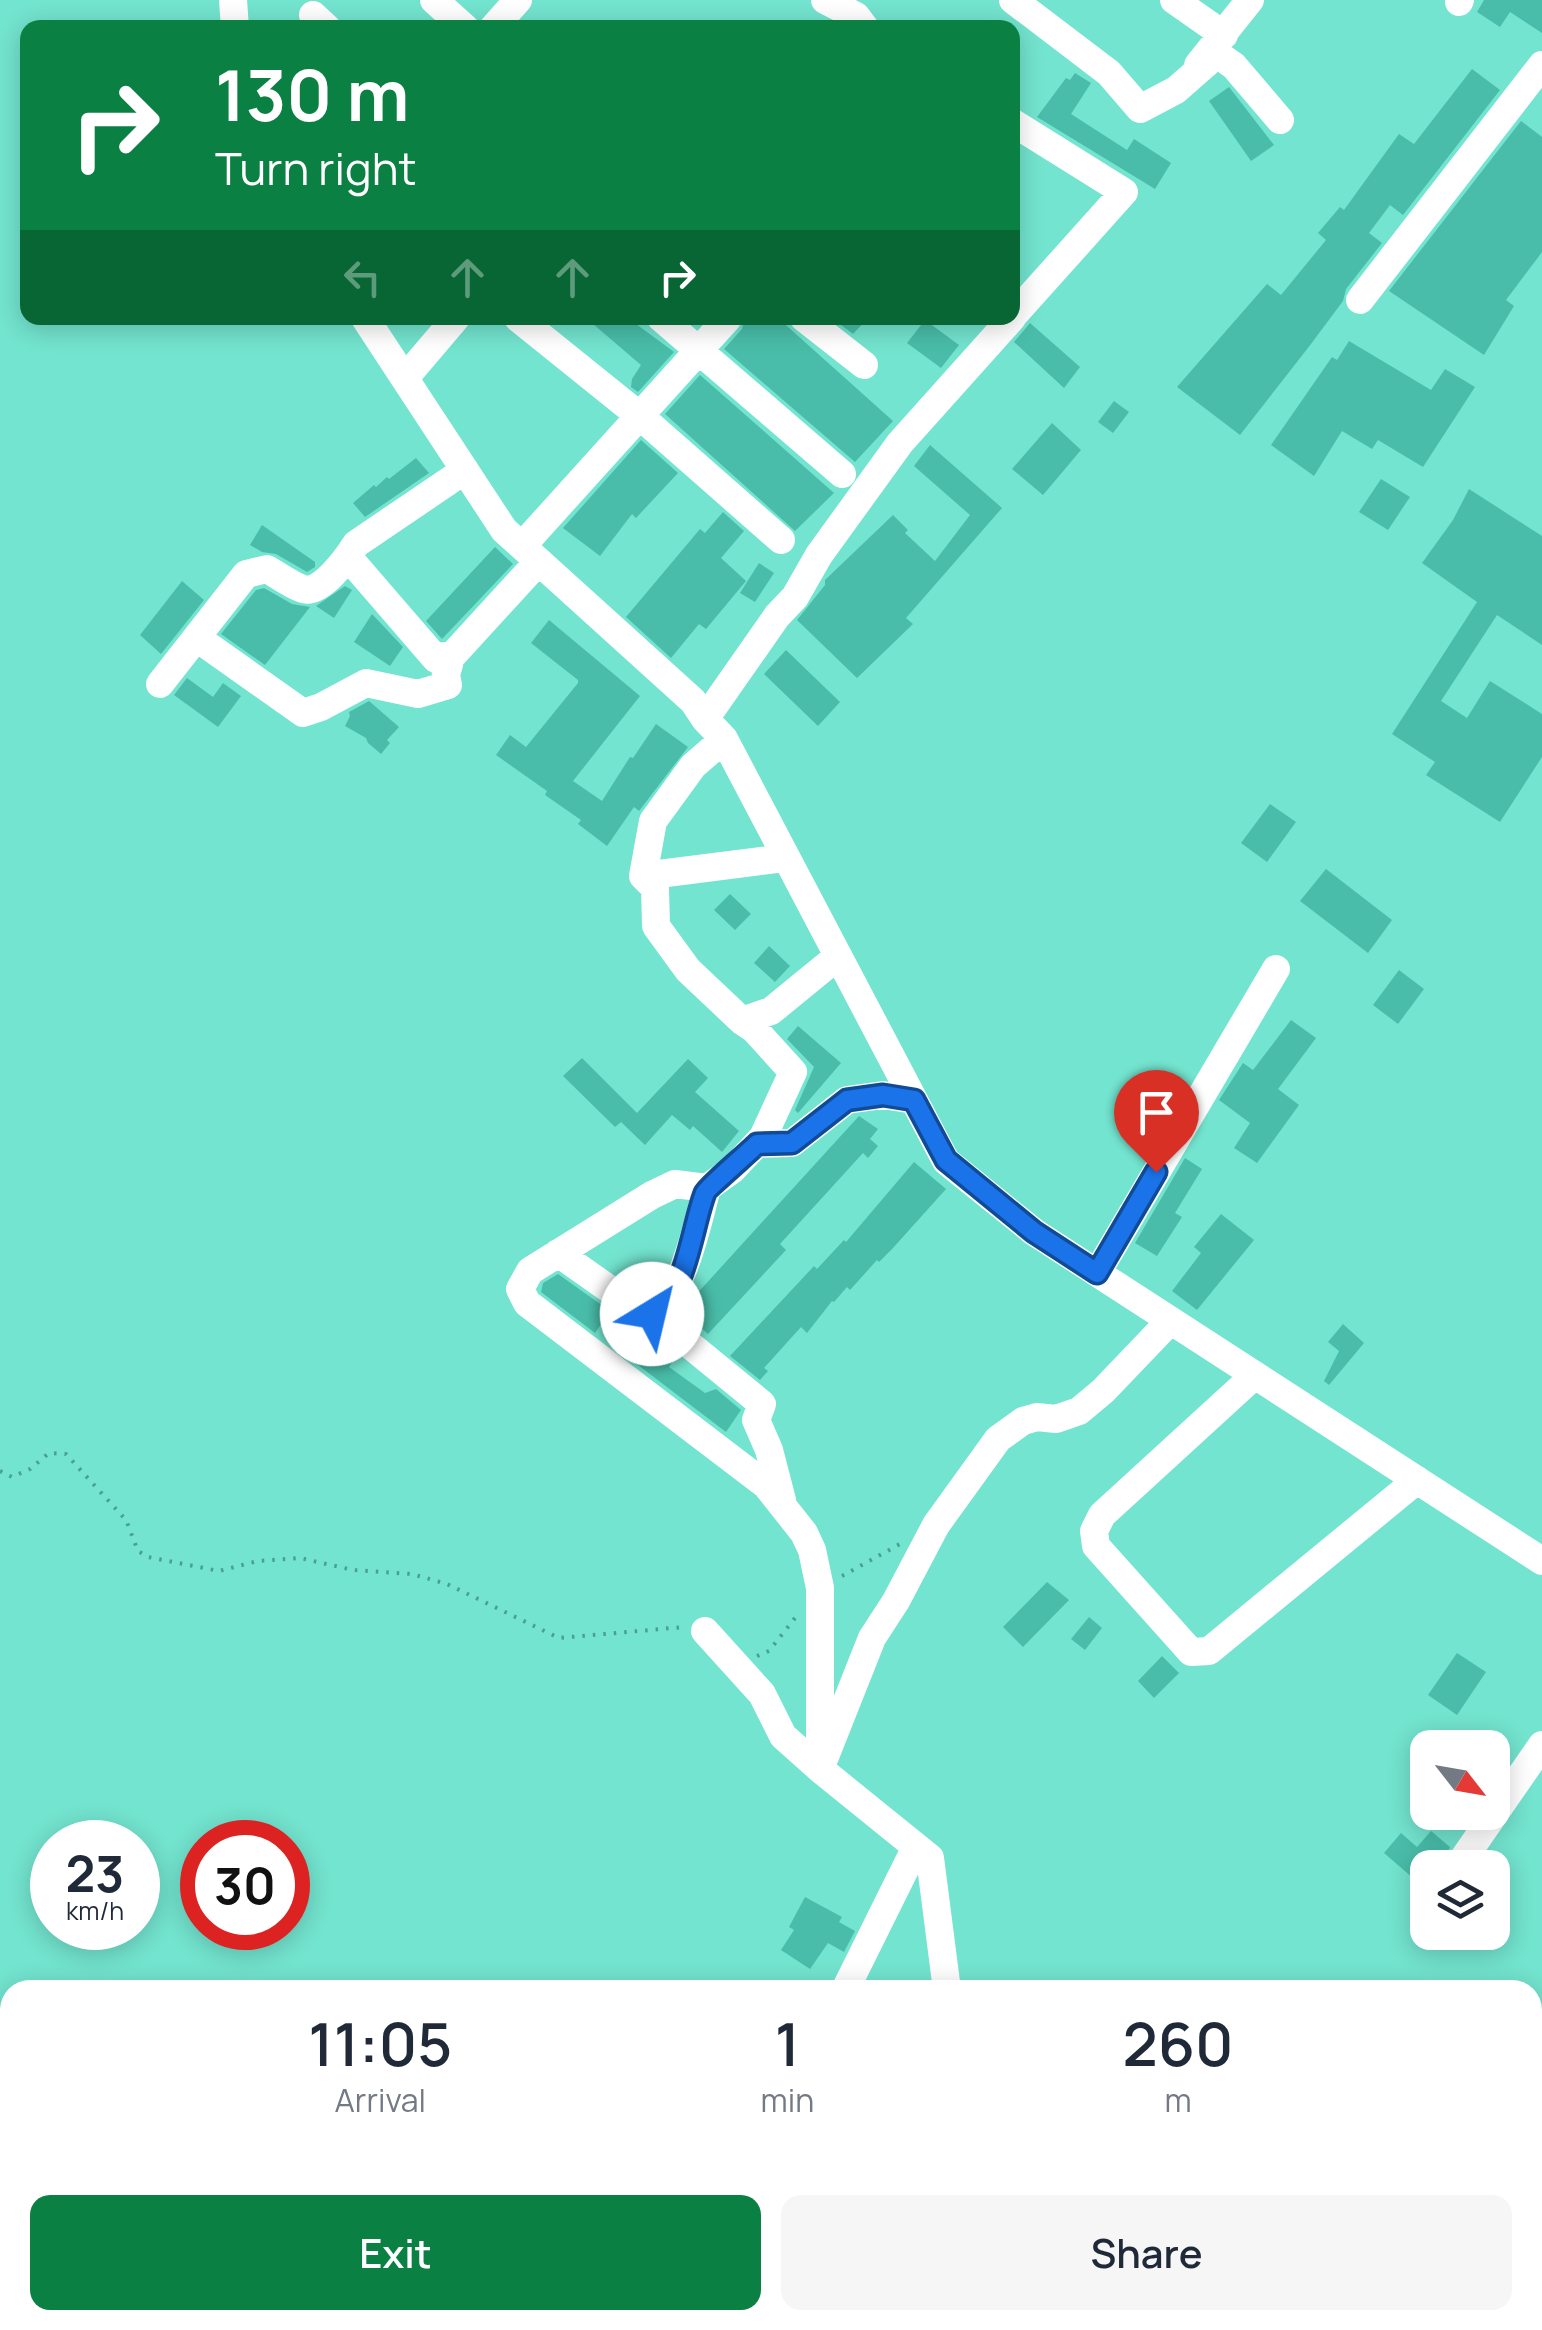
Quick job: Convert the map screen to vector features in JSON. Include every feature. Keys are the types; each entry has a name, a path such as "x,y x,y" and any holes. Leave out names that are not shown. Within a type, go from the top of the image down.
{"street":[{"path":"434,0 456,20"},
{"path":"500,20 518,0"},
{"path":"825,0 859,20"},
{"path":"1013,0 1109,73 1140,109 1176,90 1217,54 1234,66 1280,120"},
{"path":"1174,0 1224,35"},
{"path":"1176,90 1250,0"},
{"path":"1360,300 1542,65"},
{"path":"1020,127 1124,192 1020,308"},
{"path":"370,325 504,530 692,700 714,729 946,1160 1034,1232 1542,1561"},
{"path":"405,378 450,325"},
{"path":"527,325 641,417 781,540"},
{"path":"669,325 842,474"},
{"path":"446,676 451,656 530,554 722,325"},
{"path":"813,325 864,365"},
{"path":"643,876 653,821 693,766 777,616 796,597 819,555 900,443 1005,325"},
{"path":"160,684 252,570 267,570 304,590 316,588 348,558 356,544 465,470"},
{"path":"197,638 302,713 320,708 366,682 418,694 448,685 444,656 436,659 348,558"},
{"path":"643,876 784,858"},
{"path":"558,1253 646,1315 671,1300 707,1188 732,1170 764,1137 793,1072 754,1029 688,970 656,926 655,888 643,876"},
{"path":"742,1021 771,1012 838,957"},
{"path":"1097,1273 1276,969"},
{"path":"757,1144 792,1143 847,1100 883,1095 914,1100"},
{"path":"707,1188 675,1184 652,1195 530,1271 520,1289 527,1304 766,1484 812,1550 820,1588 820,1769"},
{"path":"652,1314 762,1404 756,1420 769,1450 782,1503"},
{"path":"820,1769 872,1638 936,1525 998,1438 1023,1421 1079,1411 1104,1392 1170,1320"},
{"path":"1254,1375 1102,1515 1094,1531 1096,1546 1191,1652 1209,1651 1418,1480"},
{"path":"704,1631 762,1694 783,1736 930,1858 946,1980"},
{"path":"1469,1850 1542,1745"},
{"path":"850,1980 916,1847"}],"path":[{"path":"0,1471 12,1477 30,1469 49,1453 66,1454 126,1520 138,1551 148,1557 219,1571 258,1561 300,1558 353,1570 412,1574 447,1584 559,1638 687,1627 704,1631"},
{"path":"752,1654 769,1651 820,1588 903,1543"}],"building":[{"path":"1484,0 1542,0 1542,33 1510,12 1500,27 1477,12"},
{"path":"1472,69 1500,90 1403,215 1390,205 1369,233 1382,243 1346,289 1343,301 1240,435 1177,387 1267,284 1281,295 1326,240 1318,233 1340,207 1344,210 1399,134 1414,144"},
{"path":"1075,73 1091,83 1071,114 1127,150 1134,139 1171,163 1155,189 1037,117 1066,78 1070,80"},
{"path":"1229,87 1274,145 1251,161 1209,101"},
{"path":"1521,121 1542,137 1542,252 1506,300 1514,306 1484,355 1389,291"},
{"path":"1030,323 1080,367 1064,388 1014,342"},
{"path":"594,325 637,325 674,352 638,392 631,387 641,365"},
{"path":"743,325 786,325 893,421 855,462 724,349"},
{"path":"841,325 861,325 853,334"},
{"path":"921,325 932,325 959,345 941,368 907,343"},
{"path":"1349,341 1431,390 1445,369 1475,387 1423,467 1378,440 1372,449 1342,431 1314,476 1271,445 1332,357 1337,360"},
{"path":"700,375 834,493 795,531 665,414"},
{"path":"1114,401 1129,412 1113,433 1098,422"},
{"path":"1052,423 1081,450 1043,495 1012,469"},
{"path":"641,440 678,473 636,518 632,514 600,556 563,528"},
{"path":"930,445 1002,508 906,618 913,624 857,678 797,620 825,580 893,515 908,530 905,533 935,561 970,515 914,466"},
{"path":"416,458 429,473 365,517 353,503"},
{"path":"1381,479 1410,497 1388,530 1359,512"},
{"path":"1469,489 1542,536 1542,645 1497,615 1441,701 1467,718 1490,681 1542,714 1542,757 1500,822 1426,775 1435,762 1392,734 1477,602 1422,563 1453,520"},
{"path":"723,512 744,531 721,558 746,581 706,629 699,624 671,658 626,617 700,529 705,533"},
{"path":"262,525 315,562 315,567 307,572 250,545"},
{"path":"495,547 513,564 442,639 426,621"},
{"path":"759,563 774,573 755,602 740,593"},
{"path":"182,581 204,600 161,654 140,635"},
{"path":"345,586 352,590 334,618 316,606"},
{"path":"264,588 292,604 310,607 265,665 221,634 256,590"},
{"path":"372,614 403,647 390,666 354,642"},
{"path":"549,620 640,696 573,781 602,801 656,724 688,747 639,811 634,807 607,846 578,824 581,820 545,795 547,791 496,755 510,735 526,747 578,683 531,643"},
{"path":"786,650 840,702 818,726 764,674"},
{"path":"187,678 213,697 223,683 241,696 218,727 174,695"},
{"path":"369,701 399,727 381,754 366,738 345,726 349,712"},
{"path":"1270,804 1296,822 1267,862 1241,843"},
{"path":"1326,869 1392,920 1368,953 1300,901"},
{"path":"730,894 751,914 735,930 714,910"},
{"path":"769,946 790,966 775,982 754,963"},
{"path":"1399,970 1424,989 1398,1024 1373,1005"},
{"path":"1291,1020 1316,1038 1278,1089 1299,1105 1257,1163 1234,1148 1250,1123 1219,1100 1243,1063 1253,1070"},
{"path":"798,1026 841,1063 798,1113 795,1110 814,1067 787,1039"},
{"path":"582,1058 637,1113 688,1059 708,1078 695,1092 739,1131 722,1152 693,1126 690,1130 672,1115 645,1145 621,1122 615,1127 563,1076"},
{"path":"859,1116 878,1129 870,1139 878,1146 868,1158 863,1153 780,1244 786,1250 708,1334 682,1310"},
{"path":"1185,1158 1202,1169 1175,1213 1182,1217 1157,1256 1135,1243"},
{"path":"914,1162 946,1189 893,1248 850,1290 847,1287 832,1301 807,1333 801,1327 764,1368 768,1371 760,1380 730,1356 814,1266 817,1269 846,1242"},
{"path":"1221,1214 1254,1240 1197,1310 1172,1291 1201,1253 1194,1247"},
{"path":"558,1274 610,1311 595,1333 541,1292 543,1283"},
{"path":"1343,1324 1364,1343 1329,1385 1324,1381 1339,1351 1328,1342"},
{"path":"652,1337 676,1356 669,1367 705,1393 716,1389 741,1410 726,1432 634,1362"},
{"path":"1047,1582 1069,1600 1023,1647 1003,1627"},
{"path":"1089,1617 1102,1628 1085,1650 1071,1639"},
{"path":"1457,1653 1486,1672 1457,1715 1428,1695"},
{"path":"1162,1656 1179,1673 1154,1698 1138,1681"},
{"path":"1431,1831 1450,1847 1410,1850 1410,1875 1384,1853 1401,1833 1417,1847"},
{"path":"805,1897 842,1917 839,1922 855,1931 844,1952 828,1943 810,1969 781,1950 794,1930 789,1927"}],"route":[{"path":"652,1314 671,1300 707,1188 732,1170 757,1144 792,1143 847,1100 883,1095 914,1100 946,1160 1034,1232 1097,1273 1156,1172"}]}
